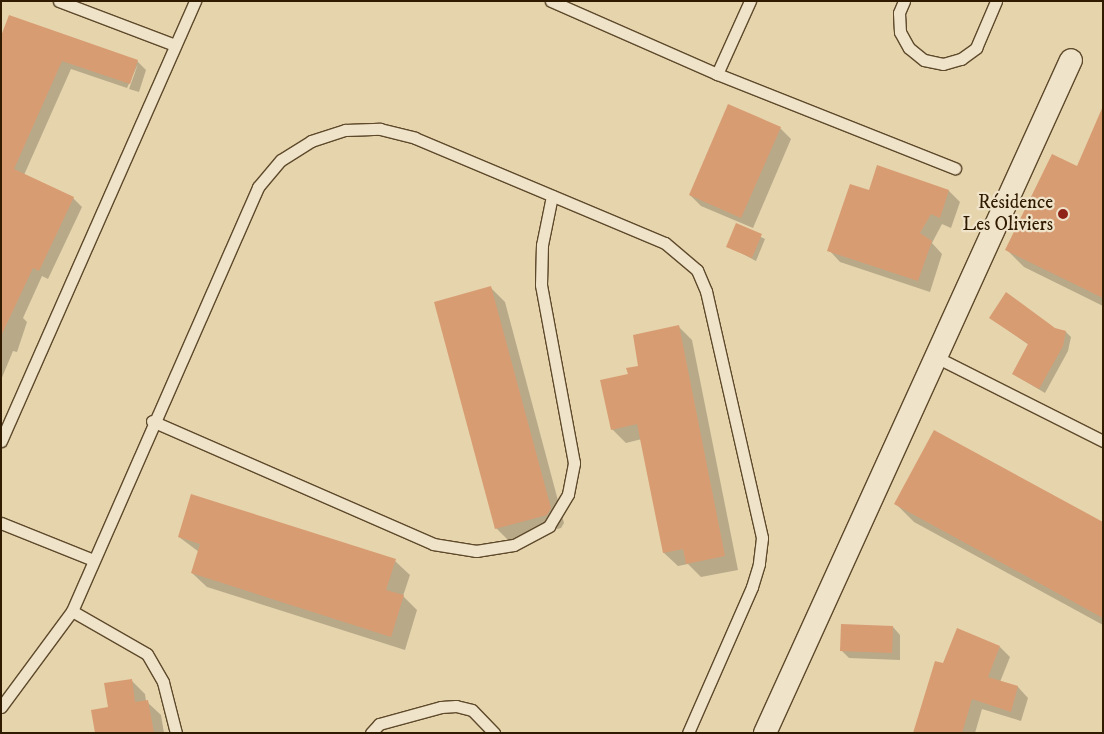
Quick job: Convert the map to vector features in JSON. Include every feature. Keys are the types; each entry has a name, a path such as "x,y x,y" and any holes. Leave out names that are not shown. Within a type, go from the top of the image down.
{"street":[{"path":"765,733 934,356 1071,60"}],"lane":[{"path":"59,1 175,45"},
{"path":"1,441 195,1"},
{"path":"551,1 717,74 955,168"},
{"path":"717,74 750,1"},
{"path":"904,1 899,13 900,32 909,48 924,60 943,64 961,59 976,48 996,1"},
{"path":"1,707 72,610 152,421 258,187 281,160 311,141 345,130 380,129 415,138 665,243 697,270 706,291 762,538 760,564 752,587 688,733"},
{"path":"152,421 433,544 476,551 514,545 549,526 568,494 574,463 541,285 542,245 552,196"},
{"path":"934,356 1103,440"},
{"path":"1,523 93,560"},
{"path":"72,610 147,654 163,682 176,733"},
{"path":"371,733 379,724 441,706 456,706 472,710 484,719 494,733"}],"building":[{"path":"9,15 138,60 130,84 62,61 14,169 74,197 39,271 33,268 1,336 1,36"},
{"path":"728,104 781,127 741,218 689,195"},
{"name":"Résidence Les Oliviers","path":"1103,106 1103,298 1005,250 1052,154 1077,166"},
{"path":"877,165 949,190 940,218 931,214 920,233 932,241 918,281 827,251 850,184 869,190"},
{"path":"736,223 762,234 752,258 726,247"},
{"path":"491,286 551,508 547,515 495,529 434,302"},
{"path":"1006,292 1055,328 1066,331 1063,346 1039,389 1012,374 1028,344 989,318"},
{"path":"679,325 725,556 686,564 683,549 663,553 637,424 611,430 600,380 628,374 626,368 638,366 633,335"},
{"path":"934,430 1103,522 1103,618 894,504"},
{"path":"191,494 396,559 386,590 404,595 391,637 191,573 200,544 178,537"},
{"path":"841,624 893,626 892,653 840,651"},
{"path":"957,628 1000,646 988,677 1018,686 1011,712 972,699 962,733 913,733 935,661 943,663"},
{"path":"132,679 135,702 148,700 154,733 95,733 91,710 108,707 104,683"}],"place":[{"name":"Résidence Les Oliviers","path":"1063,214"}]}
